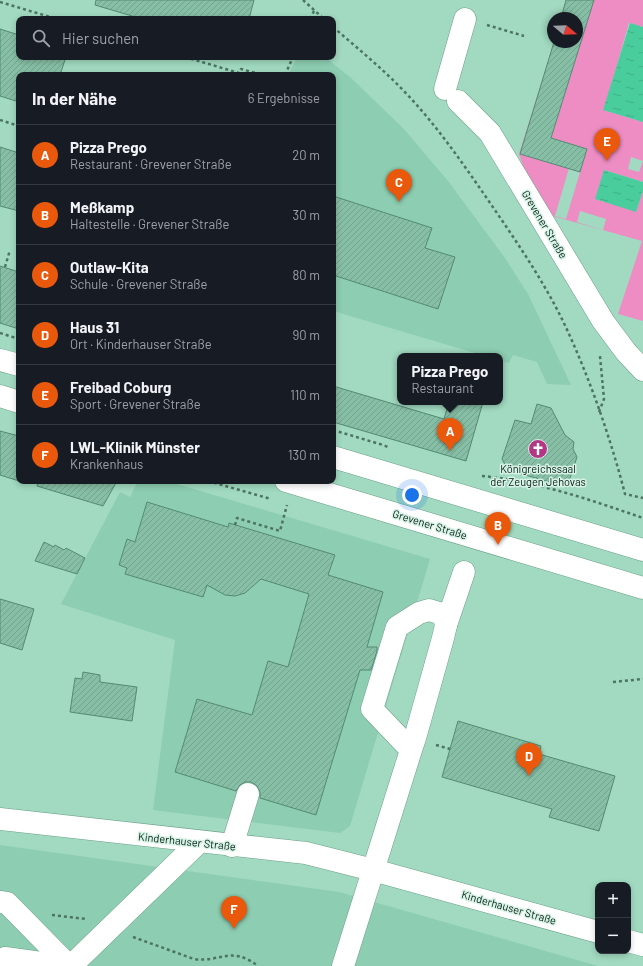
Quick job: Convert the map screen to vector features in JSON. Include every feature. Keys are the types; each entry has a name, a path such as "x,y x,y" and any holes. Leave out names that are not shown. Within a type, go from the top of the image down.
{"street":[{"name":"Grevener Straße","path":"465,19 451,95 490,133 603,321 626,352 643,370"},
{"path":"0,360 16,364"},
{"path":"0,396 16,401"},
{"path":"336,458 643,550"},
{"name":"Grevener Straße","path":"296,484 643,588"},
{"path":"343,966 411,750 446,625 464,572"},
{"path":"411,750 372,709 397,628 418,613 430,610 439,613 444,617 446,625"},
{"path":"232,846 248,794"},
{"name":"Kinderhauser Straße","path":"0,819 232,846 306,853 595,931"},
{"path":"7,906 70,966 199,842"},
{"path":"631,942 643,945"},
{"path":"5,958 64,966"}],"path":[{"path":"303,0 320,16"},
{"path":"0,2 47,16"},
{"path":"312,16 314,11"},
{"path":"487,25 524,36"},
{"path":"336,30 404,91 435,127 472,177 524,253 548,293 569,334 599,413 625,494 643,498"},
{"path":"196,60 236,72"},
{"path":"286,72 292,60"},
{"path":"239,72 241,68 254,72"},
{"path":"0,120 16,125"},
{"path":"5,267 10,250"},
{"path":"0,333 16,338"},
{"path":"599,353 604,399 599,413"},
{"path":"336,431 383,444 394,451"},
{"path":"481,476 511,479 618,509 643,518"},
{"path":"235,525 237,518 280,531 288,504"},
{"path":"613,682 643,679"},
{"path":"7,906 97,921 110,929 194,959 203,960 224,955 239,956 258,966"}],"shaded area":[{"path":"594,0 643,0 643,27 629,23 604,110 643,122 643,161 643,182 604,170 636,212 643,191 643,321 618,314 642,241 549,215 531,188 519,154 552,48 520,154 569,168 555,216 566,219 587,149 551,138 579,48 583,48 583,35","holes":["631,157 643,161 639,172 628,169","580,211 606,219 603,230 577,222"]},
{"path":"296,60 329,60 351,78 403,128 448,181 505,258 528,294 571,385 547,384 537,362 513,355 509,363 503,362 503,353 475,353 336,312 336,72 290,72"},
{"path":"136,484 177,484 430,559 350,826 340,833 153,810 175,640 61,604 120,492 130,497"},
{"path":"0,845 339,892 598,966 0,966"}],"water":[{"path":"630,23 643,27 643,122 603,110"},
{"path":"604,170 643,182 643,191 636,212 595,199"}],"building":[{"path":"96,0 254,0 250,16 132,16 95,5"},
{"path":"566,0 594,0 583,35 583,12 563,12"},
{"path":"0,29 16,34 16,60 65,60 61,72 16,72 16,101 0,96"},
{"path":"552,48 579,48 551,138 587,149 580,172 520,154"},
{"path":"0,147 16,152 16,210 0,206"},
{"path":"336,197 432,228 425,248 455,257 438,309 336,276"},
{"path":"0,266 16,271 16,328 0,323"},
{"path":"336,387 444,419 448,405 482,405 466,461 336,423"},
{"path":"537,404 551,408 565,435 574,442 573,449 577,457 567,487 508,470 502,459 515,420 531,424"},
{"path":"0,431 16,435 16,480 0,475"},
{"path":"37,484 115,484 103,506 37,486"},
{"path":"147,502 228,527 229,523 335,555 328,575 383,592 367,647 377,647 377,651 371,670 360,670 316,815 260,798 260,792 257,786 251,782 245,782 240,785 236,791 175,772 197,699 252,715 268,661 288,667 309,594 261,579 245,593 235,596 225,595 207,585 203,597 125,574 127,568 119,565 127,539 135,542"},
{"path":"44,542 54,547 55,545 64,550 66,548 85,558 77,574 35,561"},
{"path":"0,599 34,609 22,650 0,643"},
{"path":"83,672 100,675 100,682 137,687 132,721 70,712 75,678 82,679"},
{"path":"458,721 541,746 539,754 615,776 599,831 549,817 552,809 442,777"}],"place":[{"name":"Freibad Coburg","path":"607,161"},
{"name":"Outlaw-Kita","path":"399,202"},
{"name":"Königreichssaal der Zeugen Jehovas","path":"538,449"},
{"name":"Pizza Prego","path":"450,451"},
{"name":"Meßkamp","path":"498,545"},
{"name":"Haus 31","path":"529,776"},
{"name":"LWL-Klinik Münster","path":"234,929"}]}
